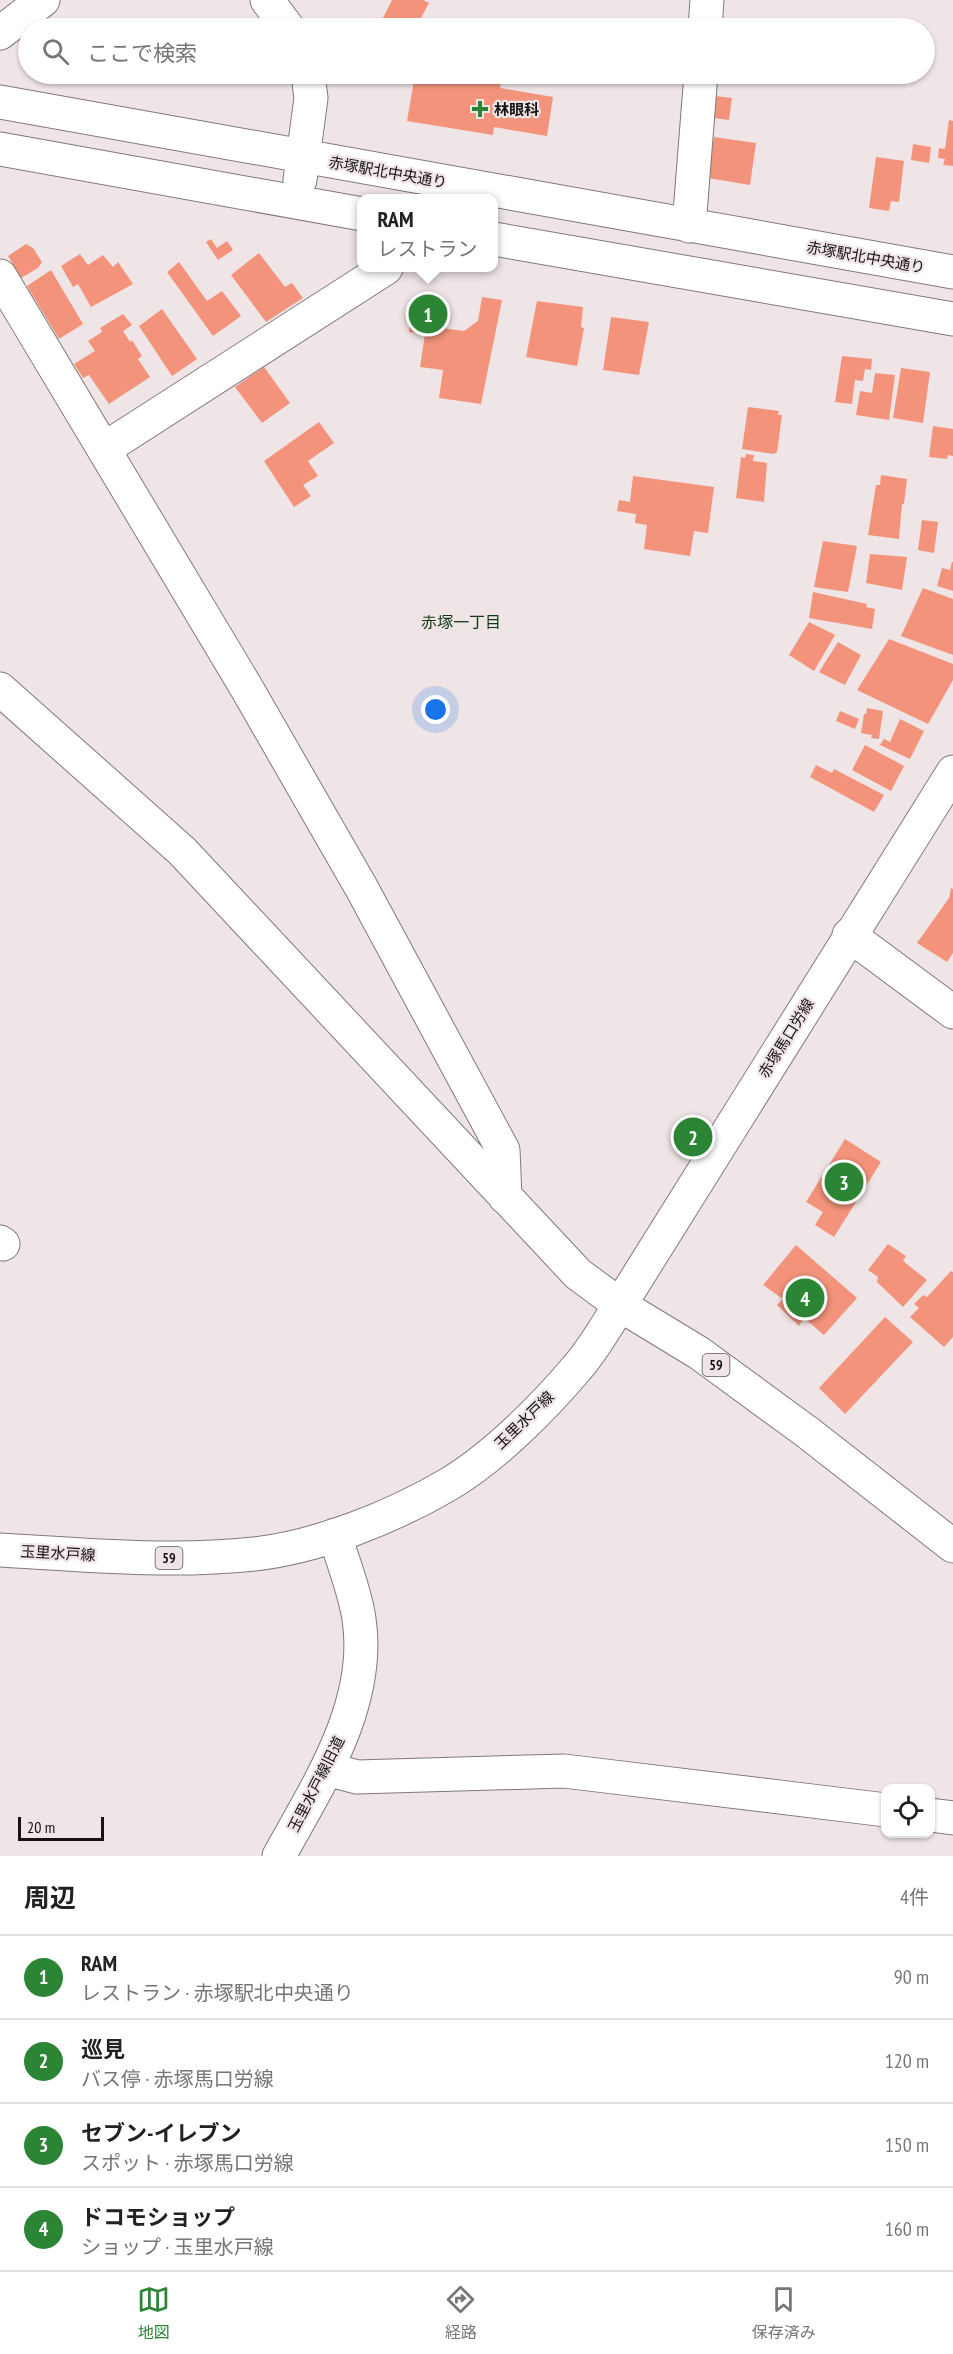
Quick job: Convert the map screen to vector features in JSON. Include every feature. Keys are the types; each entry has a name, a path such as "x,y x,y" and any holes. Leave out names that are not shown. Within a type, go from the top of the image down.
{"street":[{"path":"20,18 43,0"},
{"path":"267,0 280,18"},
{"path":"706,18 707,0"},
{"path":"0,33 18,19"},
{"path":"297,202 311,98 309,84"},
{"path":"689,226 700,84"},
{"name":"赤塚駅北中央通り","path":"0,102 953,272"},
{"path":"0,149 357,213"},
{"path":"498,240 953,319"},
{"path":"104,449 378,272"},
{"path":"0,276 246,687 356,877 503,1150 505,1197"},
{"path":"0,689 182,851 578,1274 620,1305"},
{"name":"赤塚馬口労線","path":"620,1305 849,935 953,772"},
{"path":"849,935 953,1012"},
{"name":"玉里水戸線","path":"0,1550 201,1559 267,1552 335,1535 405,1506 449,1484 474,1467 525,1421 577,1368 620,1305"},
{"name":"59","path":"620,1305 699,1353 807,1432 953,1546"},
{"name":"玉里水戸線旧道","path":"279,1856 327,1769 344,1729 360,1665 359,1617 335,1535"},
{"path":"327,1769 357,1777 564,1771 881,1810"},
{"path":"935,1816 953,1818"}],"building":[{"path":"392,0 423,0 429,3 421,18 383,18"},
{"name":"林眼科","path":"413,84 501,84 500,88 553,97 547,136 494,127 493,135 407,121"},
{"path":"708,95 732,98 729,120 705,117"},
{"path":"949,120 953,121 953,166 943,165 945,159 938,158 939,148 945,149"},
{"path":"714,137 756,143 750,185 708,178"},
{"path":"913,144 931,147 929,163 911,160"},
{"path":"876,157 904,161 899,202 891,201 889,211 869,208"},
{"path":"211,239 217,248 227,241 233,250 218,260 206,242"},
{"path":"26,244 33,248 42,262 38,268 21,278 8,256"},
{"path":"259,253 285,287 292,283 303,298 266,322 231,275"},
{"path":"80,254 88,265 103,255 113,267 118,262 133,284 91,307 78,284 73,287 61,266"},
{"path":"179,262 207,301 222,291 241,316 213,336 167,272"},
{"path":"51,270 83,324 59,339 27,286"},
{"path":"482,297 502,300 481,404 439,398 443,370 420,367 425,334 409,332 413,302 445,306 442,328 464,331 478,321"},
{"path":"537,301 583,307 581,327 584,328 577,366 526,357"},
{"path":"162,309 197,359 172,376 139,326"},
{"path":"123,314 132,325 123,331 142,356 138,359 150,377 109,404 89,375 83,378 74,364 95,351 88,341 102,332 100,328"},
{"path":"611,317 649,322 639,375 603,370"},
{"path":"842,356 872,359 871,370 865,369 863,381 855,380 852,404 835,402"},
{"path":"264,367 290,403 262,423 235,387"},
{"path":"901,368 930,372 923,423 893,418"},
{"path":"875,373 895,375 889,420 856,415 860,391 872,393"},
{"path":"748,407 779,411 778,415 782,415 777,452 774,454 742,449"},
{"path":"319,422 334,443 308,461 318,476 303,485 311,496 294,507 264,461"},
{"path":"933,426 953,429 953,456 948,455 947,459 929,457"},
{"path":"746,454 754,455 753,461 767,463 764,502 736,498 741,457 745,458"},
{"path":"881,475 907,479 899,539 868,535 876,485 880,485"},
{"path":"633,476 714,487 708,533 694,531 690,556 644,549 647,525 635,523 636,514 617,511 619,500 630,502"},
{"path":"922,520 938,522 934,553 918,550"},
{"path":"823,541 857,546 848,592 814,587"},
{"path":"870,554 907,557 902,590 866,583"},
{"path":"952,562 953,591 937,586 942,568 950,570"},
{"path":"923,588 953,599 953,655 901,636"},
{"path":"813,592 867,604 866,607 875,609 872,629 809,618"},
{"path":"809,622 835,635 814,671 789,655"},
{"path":"889,639 953,664 953,680 928,724 857,690"},
{"path":"838,642 861,655 845,685 819,672"},
{"path":"867,708 883,711 879,739 861,733"},
{"path":"840,711 859,719 855,729 836,721"},
{"path":"900,719 924,731 910,759 880,745 884,739 890,742"},
{"path":"865,745 904,766 891,791 852,770"},
{"path":"816,765 832,773 834,769 884,795 874,812 810,777"},
{"path":"951,888 953,889 953,953 947,962 917,943 949,898"},
{"path":"845,1139 881,1162 834,1237 815,1225 823,1212 806,1202"},
{"path":"888,1244 906,1256 903,1261 927,1280 903,1307 877,1282 878,1277 868,1270"},
{"path":"796,1245 857,1298 824,1335 804,1318 799,1326 777,1305 783,1299 763,1285"},
{"path":"951,1271 953,1272 953,1337 944,1347 910,1317 919,1308 914,1304 923,1295 927,1297"},
{"path":"885,1317 913,1342 845,1414 819,1388"}],"place":[{"name":"林眼科","path":"480,109"},
{"name":"RAM","path":"428,314"},
{"name":"巡見","path":"693,1137"},
{"name":"セブン-イレブン","path":"844,1182"},
{"name":"ドコモショップ","path":"805,1298"}],"district":[{"name":"赤塚一丁目","path":"461,622"}]}
